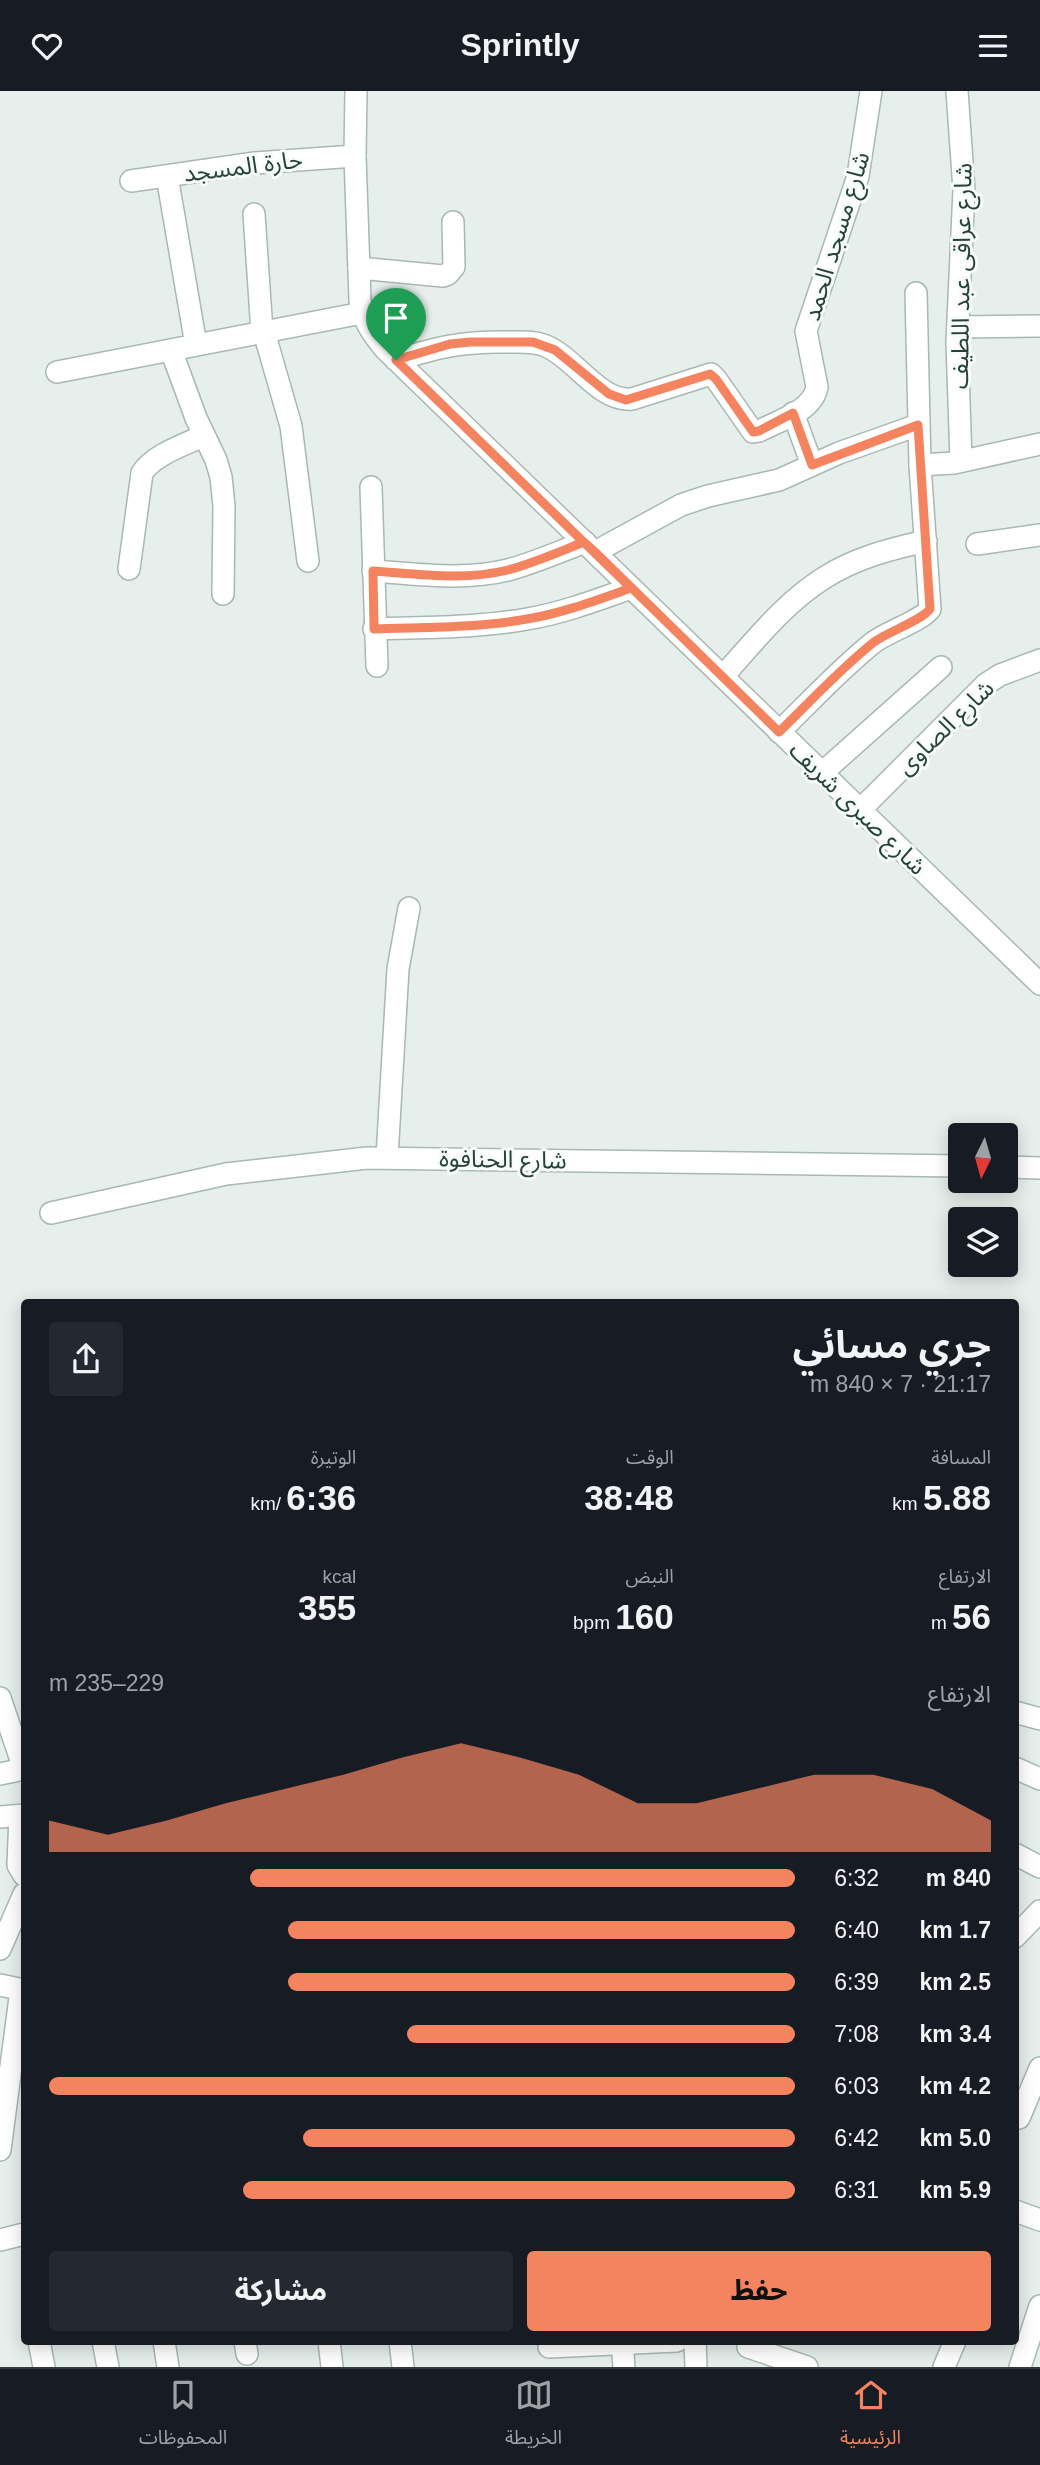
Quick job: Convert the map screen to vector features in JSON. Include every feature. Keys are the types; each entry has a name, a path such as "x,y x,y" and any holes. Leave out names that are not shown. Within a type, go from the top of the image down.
{"street":[{"name":"شارع صبرى شريف","path":"356,91 355,156 362,313 373,335 1040,984"},
{"name":"شارع مسجد الحمد","path":"793,413 807,406 816,394 816,380 806,340 809,321 859,176 871,91"},
{"name":"شارع عراقى عبد اللطيف","path":"957,91 964,190 958,327 961,461"},
{"name":"حارة المسجد","path":"131,181 256,163 355,156"},
{"path":"167,176 196,345"},
{"path":"254,214 263,332 291,426 308,561"},
{"path":"359,268 448,274 454,267 453,222"},
{"path":"779,732 873,643 927,613 931,604 918,425 916,293"},
{"path":"57,372 362,313"},
{"path":"958,327 1040,326"},
{"path":"396,360 460,343 533,342 555,350 609,394 626,400 707,374 716,379 753,432 793,413 812,465"},
{"path":"171,350 221,477 224,506 223,594"},
{"path":"373,571 443,575 485,574 528,564 590,547 681,505 708,496 765,484 918,425"},
{"path":"130,569 142,473 146,466 154,461 203,436"},
{"path":"920,465 961,461 1040,444"},
{"path":"371,487 377,666"},
{"path":"977,544 1040,535"},
{"path":"723,676 784,610 824,578 871,555 926,541"},
{"path":"374,629 488,625 529,619 631,588"},
{"name":"شارع الصاوى","path":"860,810 986,684 1000,675 1040,660"},
{"path":"822,773 941,667"},
{"path":"387,1157 396,988 409,908"},
{"name":"شارع الحنافوة","path":"51,1213 226,1174 347,1159 387,1157 948,1166"},
{"path":"1018,1167 1040,1168"},
{"path":"0,1698 21,1760"},
{"path":"1019,1713 1040,1719"},
{"path":"0,1774 21,1770"},
{"path":"1019,1770 1040,1779"},
{"path":"15,1816 18,1865 21,1870"},
{"path":"1019,1856 1040,1867"},
{"path":"0,1949 21,1901"},
{"path":"1019,1933 1040,1911"},
{"path":"0,1985 21,1990"},
{"path":"0,2150 21,2004"},
{"path":"1019,2114 1040,2069"},
{"path":"1019,2119 1040,2124"},
{"path":"1019,2212 1040,2220"},
{"path":"0,2240 21,2240"},
{"path":"1020,2367 1029,2327 1040,2306"},
{"path":"40,2345 44,2367"},
{"path":"104,2345 107,2367"},
{"path":"165,2345 168,2367"},
{"path":"329,2345 332,2367"},
{"path":"400,2345 403,2367"},
{"path":"550,2352 606,2345"},
{"path":"622,2345 624,2367"},
{"path":"695,2345 696,2367"},
{"path":"944,2367 953,2345"},
{"path":"755,2346 807,2367"}],"route":[{"path":"396,360 450,344 533,342 555,350 609,394 626,400 710,374 753,432 793,413 812,465 918,425 930,609 923,616 900,626 873,643 779,732 723,676 631,588 584,542 528,564 485,574 443,575 373,571 374,629 488,625 529,619 631,588 595,552 396,360"}]}
